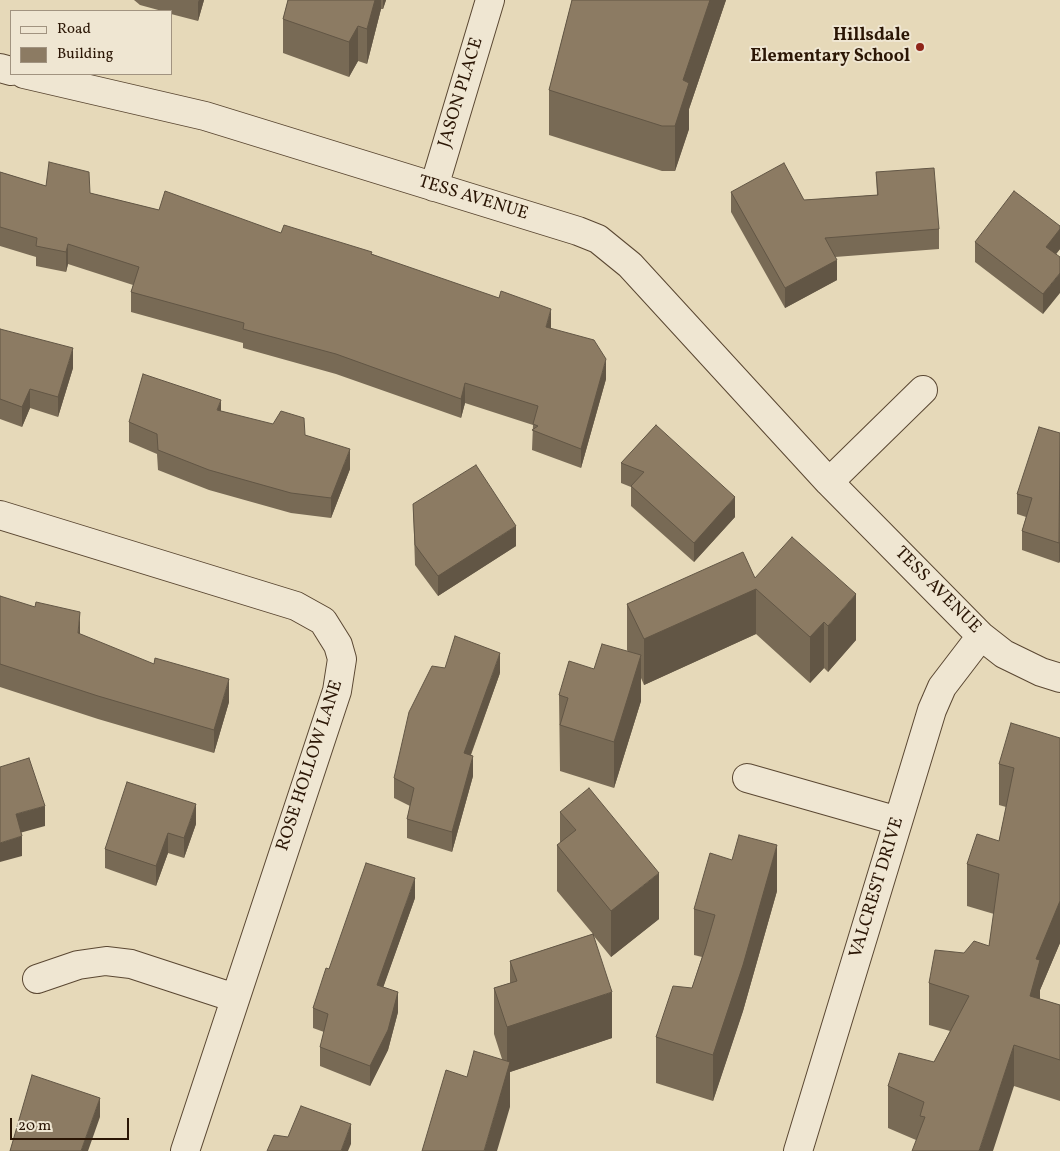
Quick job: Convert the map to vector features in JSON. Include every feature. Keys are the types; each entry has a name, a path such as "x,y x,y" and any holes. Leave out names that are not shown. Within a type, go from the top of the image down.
{"street":[{"name":"JASON PLACE","path":"434,187 490,0"},
{"name":"TESS AVENUE","path":"28,75 205,116 578,231 598,239 615,250 829,482 981,636 1004,654 1041,672 1060,678"},
{"path":"829,482 923,390"},
{"name":"ROSE HOLLOW LANE","path":"0,515 296,606 323,621 336,639 342,659 337,690 185,1151"},
{"name":"VALCREST DRIVE","path":"798,1151 937,698 981,636"},
{"path":"747,778 898,821"},
{"path":"37,979 78,965 106,962 131,964 235,998"}],"building":[{"path":"288,0 375,0 367,29 358,26 349,42 283,19"},
{"path":"572,0 710,0 683,80 689,83 675,126 662,126 549,90"},
{"path":"49,162 89,172 90,193 159,210 165,191 281,233 284,225 372,252 371,254 499,298 501,291 551,309 546,327 594,340 606,359 581,449 532,430 538,426 533,424 538,406 465,383 461,399 336,354 243,329 244,323 131,292 139,267 68,244 66,252 36,246 37,238 0,227 0,172 46,186"},
{"path":"784,163 804,200 878,195 876,172 934,168 939,229 825,238 837,260 785,288 731,192"},
{"path":"1014,191 1060,226 1060,229 1046,247 1060,257 1060,273 1043,294 975,242"},
{"path":"0,329 73,348 58,397 30,389 22,407 0,399"},
{"path":"143,374 221,400 217,410 273,424 281,411 304,418 305,435 350,449 331,498 291,493 209,470 158,450 157,434 129,422"},
{"path":"656,425 735,497 694,543 631,486 644,472 621,463"},
{"path":"1039,427 1060,433 1059,543 1022,531 1032,498 1017,494"},
{"path":"476,465 516,526 438,576 415,545 413,504"},
{"path":"792,537 856,594 828,626 824,622 810,637 756,589 644,639 627,604 743,552 755,578"},
{"path":"0,596 35,607 36,602 80,612 78,633 154,664 155,658 229,679 214,730 98,696 0,664"},
{"path":"455,636 500,653 464,753 473,756 452,832 407,819 414,788 394,778 409,712 432,666 445,668"},
{"path":"602,644 641,655 614,742 560,725 568,698 559,695 569,661 594,669"},
{"path":"1011,723 1060,738 1060,901 1036,959 1040,960 1030,996 1060,1005 1060,1060 1014,1045 979,1151 912,1151 925,1117 920,1116 924,1102 888,1086 899,1053 934,1062 969,996 929,983 935,950 964,953 974,941 989,946 999,874 967,864 977,834 999,841 1014,768 999,764"},
{"path":"29,758 45,806 16,814 22,836 0,843 0,767"},
{"path":"127,782 196,804 184,838 168,833 156,866 105,849"},
{"path":"589,788 659,873 611,911 557,845 576,830 560,812"},
{"path":"739,835 777,845 743,965 713,1055 656,1037 673,986 692,988 706,946 715,915 694,909 710,853 732,860"},
{"path":"366,863 415,878 377,985 398,992 388,1030 370,1066 320,1047 328,1014 313,1008 326,968 329,969"},
{"path":"593,934 612,992 507,1027 494,988 517,981 510,961"},
{"path":"474,1051 510,1062 484,1151 422,1151 446,1070 467,1077"},
{"path":"32,1075 100,1098 81,1151 10,1151"},
{"path":"301,1106 351,1124 341,1151 267,1151 274,1135 288,1137"}],"place":[{"name":"Hillsdale Elementary School","path":"920,47"}]}
